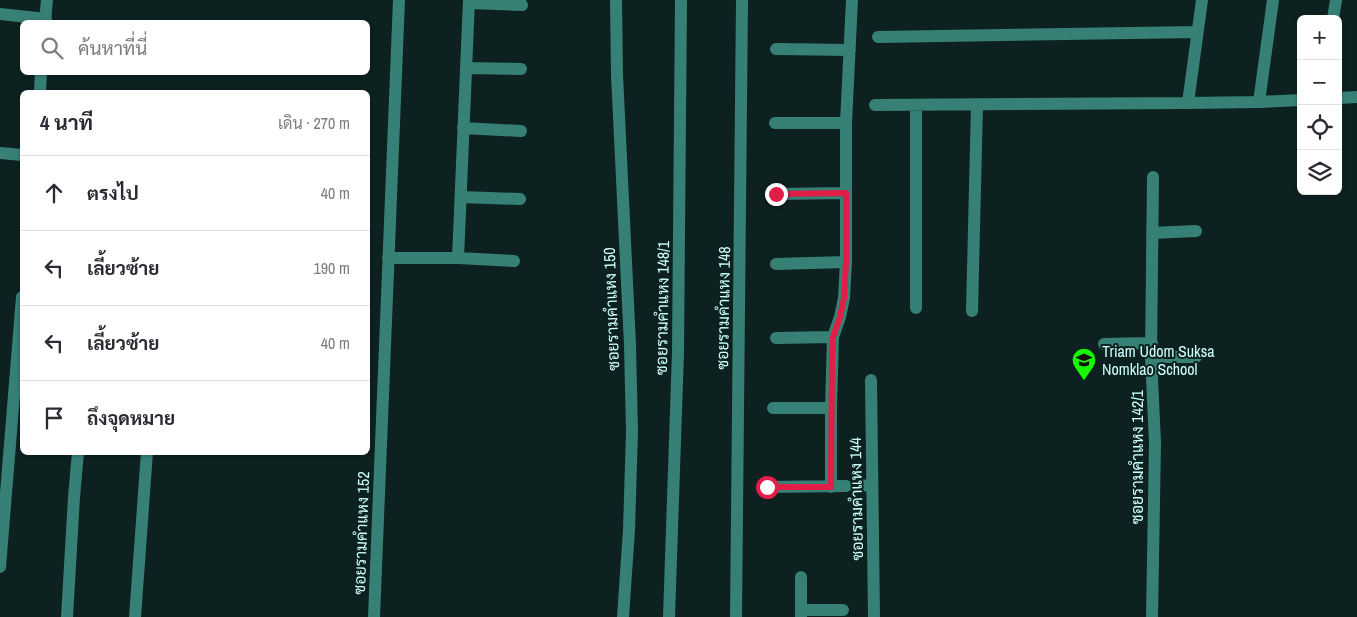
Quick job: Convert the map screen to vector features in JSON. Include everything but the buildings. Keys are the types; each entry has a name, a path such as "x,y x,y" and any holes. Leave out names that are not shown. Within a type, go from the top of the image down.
{"street":[{"path":"46,20 47,0"},
{"name":"ซอยรามคำแหง 152","path":"374,617 399,0"},
{"name":"ซอยรามคำแหง 150","path":"616,0 617,75 630,345 632,431 629,530 623,617"},
{"name":"ซอยรามคำแหง 148/1","path":"669,617 678,352 681,0"},
{"name":"ซอยรามคำแหง 148","path":"736,617 742,0"},
{"path":"831,487 833,337 844,298 846,262 846,123 852,0"},
{"path":"1188,103 1202,0"},
{"path":"1259,102 1274,0"},
{"path":"1334,15 1336,0"},
{"path":"458,258 469,1 522,5"},
{"path":"0,14 39,20"},
{"path":"878,37 1197,32"},
{"path":"776,48 850,50"},
{"path":"466,68 521,69"},
{"path":"40,90 41,75"},
{"path":"1342,98 1357,97"},
{"path":"875,105 1188,103 1297,100"},
{"path":"972,311 977,104"},
{"path":"916,105 916,308"},
{"path":"775,123 846,123"},
{"path":"463,128 521,131"},
{"path":"0,153 20,155"},
{"name":"ซอยรามคำแหง 142/1","path":"1152,617 1155,443 1151,357 1153,177"},
{"path":"776,194 846,193"},
{"path":"461,197 520,199"},
{"path":"1152,232 1196,231"},
{"path":"388,258 458,258 514,261"},
{"path":"776,264 846,262"},
{"path":"0,566 20,321"},
{"path":"776,338 833,337"},
{"path":"1104,344 1152,343"},
{"path":"1151,357 1196,357"},
{"name":"ซอยรามคำแหง 144","path":"870,380 874,617"},
{"path":"773,408 831,408"},
{"path":"67,617 78,455"},
{"path":"135,617 147,455"},
{"path":"767,487 872,485"},
{"path":"801,577 801,614 843,610"}],"place":[{"name":"Triam Udom Suksa Nomklao School","path":"1084,381"}],"route":[{"path":"767,487 831,487 833,337 844,298 846,262 846,193 776,194"}]}
